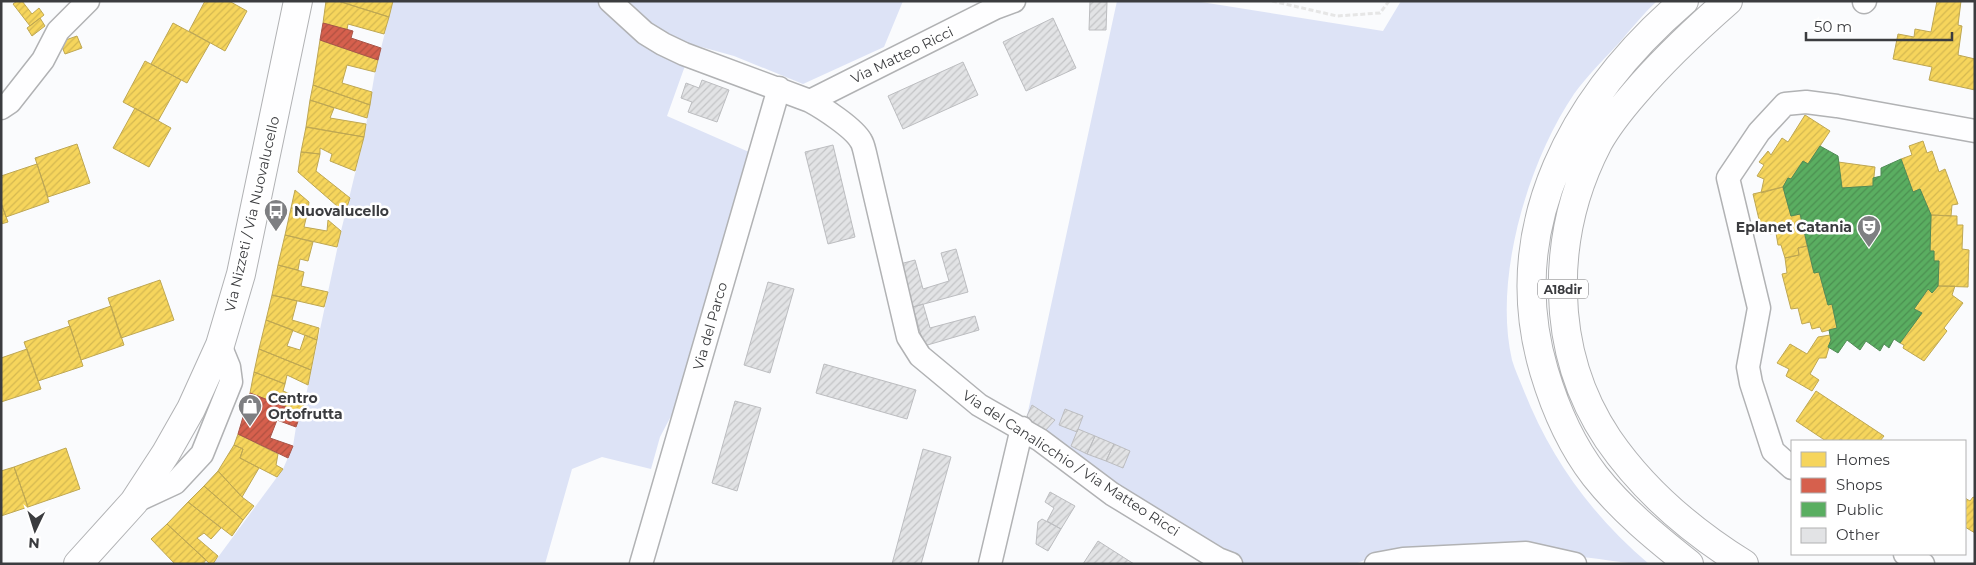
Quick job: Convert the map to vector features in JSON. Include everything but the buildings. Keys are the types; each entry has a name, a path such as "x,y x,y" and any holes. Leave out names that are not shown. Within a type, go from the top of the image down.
{"main road":[{"name":"Via Nizzeti / Via Nuovalucello","path":"78,564 134,502 166,453 191,409 220,345 241,274 298,1"},
{"name":"A18dir","path":"1684,1 1642,42 1608,80 1585,112 1561,156 1549,183 1542,206 1534,252 1532,290 1533,326 1541,360 1550,391 1576,446 1595,476 1640,525 1689,564"},
{"name":"A18dir","path":"1728,1 1699,26 1651,75 1621,110 1599,142 1581,182 1568,229 1562,271 1564,316 1571,355 1584,393 1608,438 1635,474 1663,504 1714,546 1744,564"}],"street":[{"path":"1,108 10,102 43,60 58,31 88,1"},
{"name":"Via del Canalicchio / Via Matteo Ricci","path":"610,1 645,34 684,54 810,101 824,108 861,141 908,337 920,356 978,405 1022,428 1112,494 1218,559 1231,564"},
{"name":"Via Matteo Ricci","path":"810,101 1003,4"},
{"name":"Via del Parco","path":"641,564 779,88"},
{"path":"1791,467 1774,451 1751,383 1748,367 1759,308 1728,178 1759,132 1785,104 1806,102 1837,106 1975,131"},
{"path":"990,564 1022,428"},
{"path":"1376,564 1404,559 1526,553 1575,564"},
{"path":"1908,555 1923,564"}],"path":[{"path":"1272,1 1337,16 1359,16 1380,14 1389,1"}],"shaded area":[{"path":"393,1 599,1 636,37 686,63 667,116 749,152 680,399 660,437 651,469 602,457 572,469 545,564 213,564 283,469 293,446 364,137 375,72"},
{"path":"625,1 903,1 884,47 803,84 734,56 687,43 664,33"},
{"path":"1117,1 1195,1 1383,31 1401,1 1657,1 1584,81 1557,122 1529,186 1511,258 1507,293 1507,328 1512,360 1547,440 1592,507 1649,564 1579,557 1519,555 1367,559 1355,564 1247,564 1224,556 1109,483 1043,433 1027,416"}],"place":[{"name":"Nuovalucello","path":"276,232"},
{"name":"Eplanet Catania","path":"1869,248"},
{"name":"Centro Ortofrutta","path":"250,427"}]}
